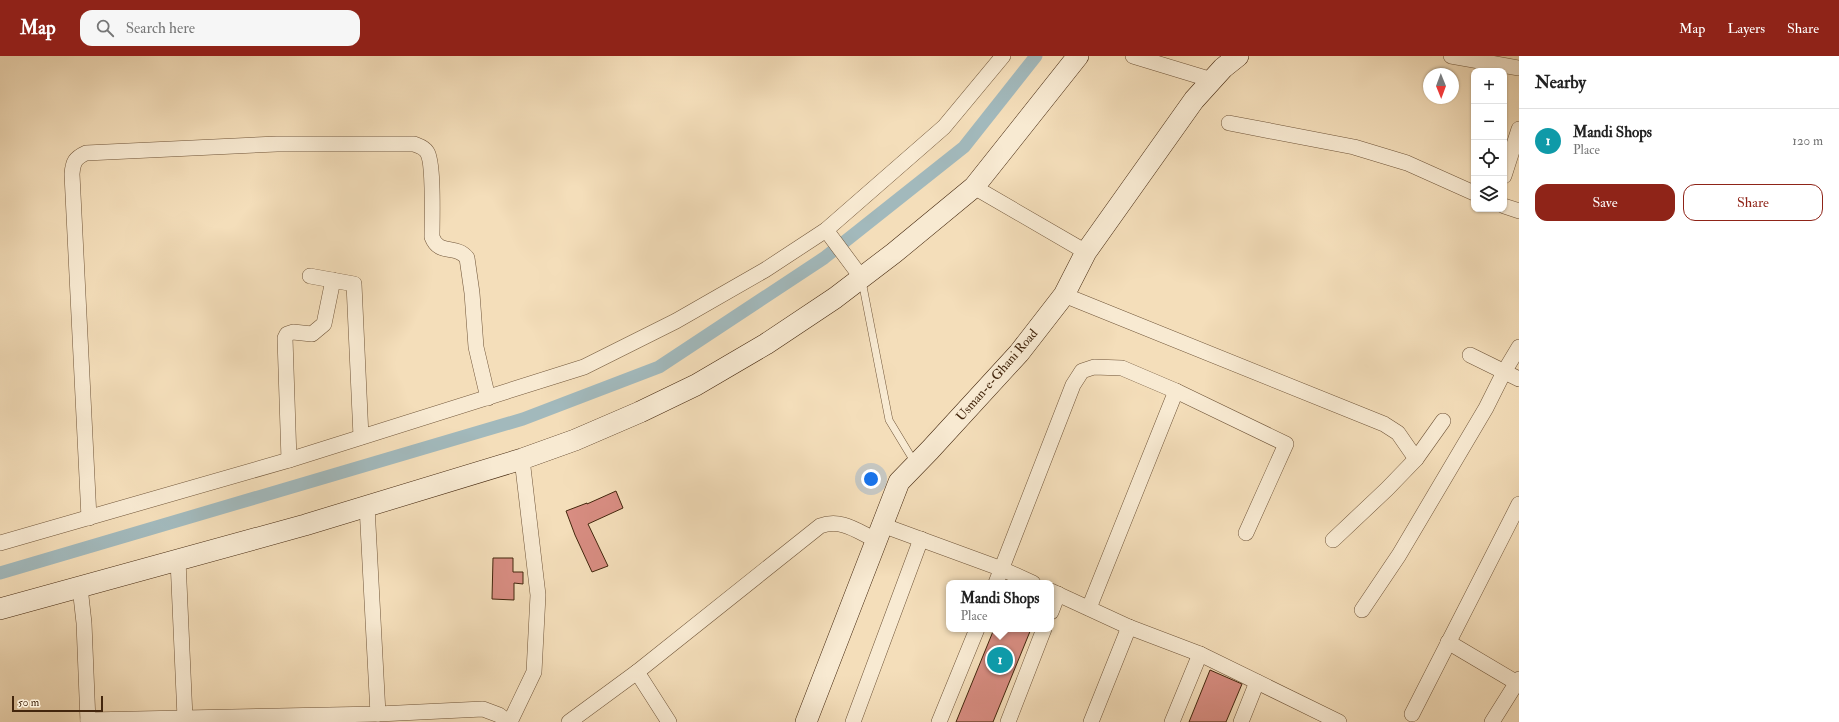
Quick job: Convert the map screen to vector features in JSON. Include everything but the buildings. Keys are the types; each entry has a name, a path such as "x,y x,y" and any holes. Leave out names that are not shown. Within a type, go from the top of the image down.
{"street":[{"path":"0,543 290,460 584,367 683,317 828,233 944,127 1003,56"},
{"path":"0,609 367,506 522,459 576,440 640,412 696,385 766,344 835,298 856,269 894,254 974,187 1078,56"},
{"path":"1133,56 1212,80"},
{"name":"Usman-e-Ghani Road","path":"806,722 899,482 1019,353 1064,295 1086,252 1194,100 1212,80 1238,56"},
{"path":"1452,56 1519,68"},
{"path":"1230,123 1354,146 1407,163 1471,192"},
{"path":"1507,167 1519,129"},
{"path":"89,518 72,174 73,162 86,152 277,144 414,144 423,147 429,155 431,169 432,237 435,245 440,248 464,253 467,258 472,293 476,347 488,398"},
{"path":"974,187 1086,252"},
{"path":"1507,207 1519,211"},
{"path":"828,233 856,269"},
{"path":"310,276 354,284 361,438"},
{"path":"290,460 285,338 287,334 293,332 312,334 324,324 333,280"},
{"path":"1064,295 1384,424 1398,433 1416,459"},
{"path":"1362,610 1399,555 1486,408 1504,372 1519,347"},
{"path":"1470,355 1519,380"},
{"path":"999,576 1073,384 1082,372 1094,367 1122,368 1176,391 1286,444 1246,533"},
{"path":"1089,608 1176,391"},
{"path":"1333,540 1388,489 1416,459 1443,421"},
{"path":"80,587 84,623 88,721 378,714 416,717 483,709 499,714 509,722 534,672 538,595 522,459"},
{"path":"1412,714 1519,504"},
{"path":"367,506 378,714"},
{"path":"569,722 637,672 820,526 830,522 921,539 999,576 1018,580"},
{"path":"853,722 921,539"},
{"path":"178,560 185,718"},
{"path":"1054,593 1129,627 1200,654 1339,722"},
{"path":"1091,722 1129,627"},
{"path":"939,722 976,632"},
{"path":"1008,722 1043,632"},
{"path":"1448,642 1518,682 1492,722"},
{"path":"1172,722 1200,654"},
{"path":"637,672 669,722"},
{"path":"1242,722 1257,682"}],"lane":[{"path":"856,269 889,420 916,464"}],"waterway":[{"path":"0,573 523,419 659,367 824,258 964,147 1036,56"}],"place":[{"name":"Mandi Shops","path":"1000,660"}]}
